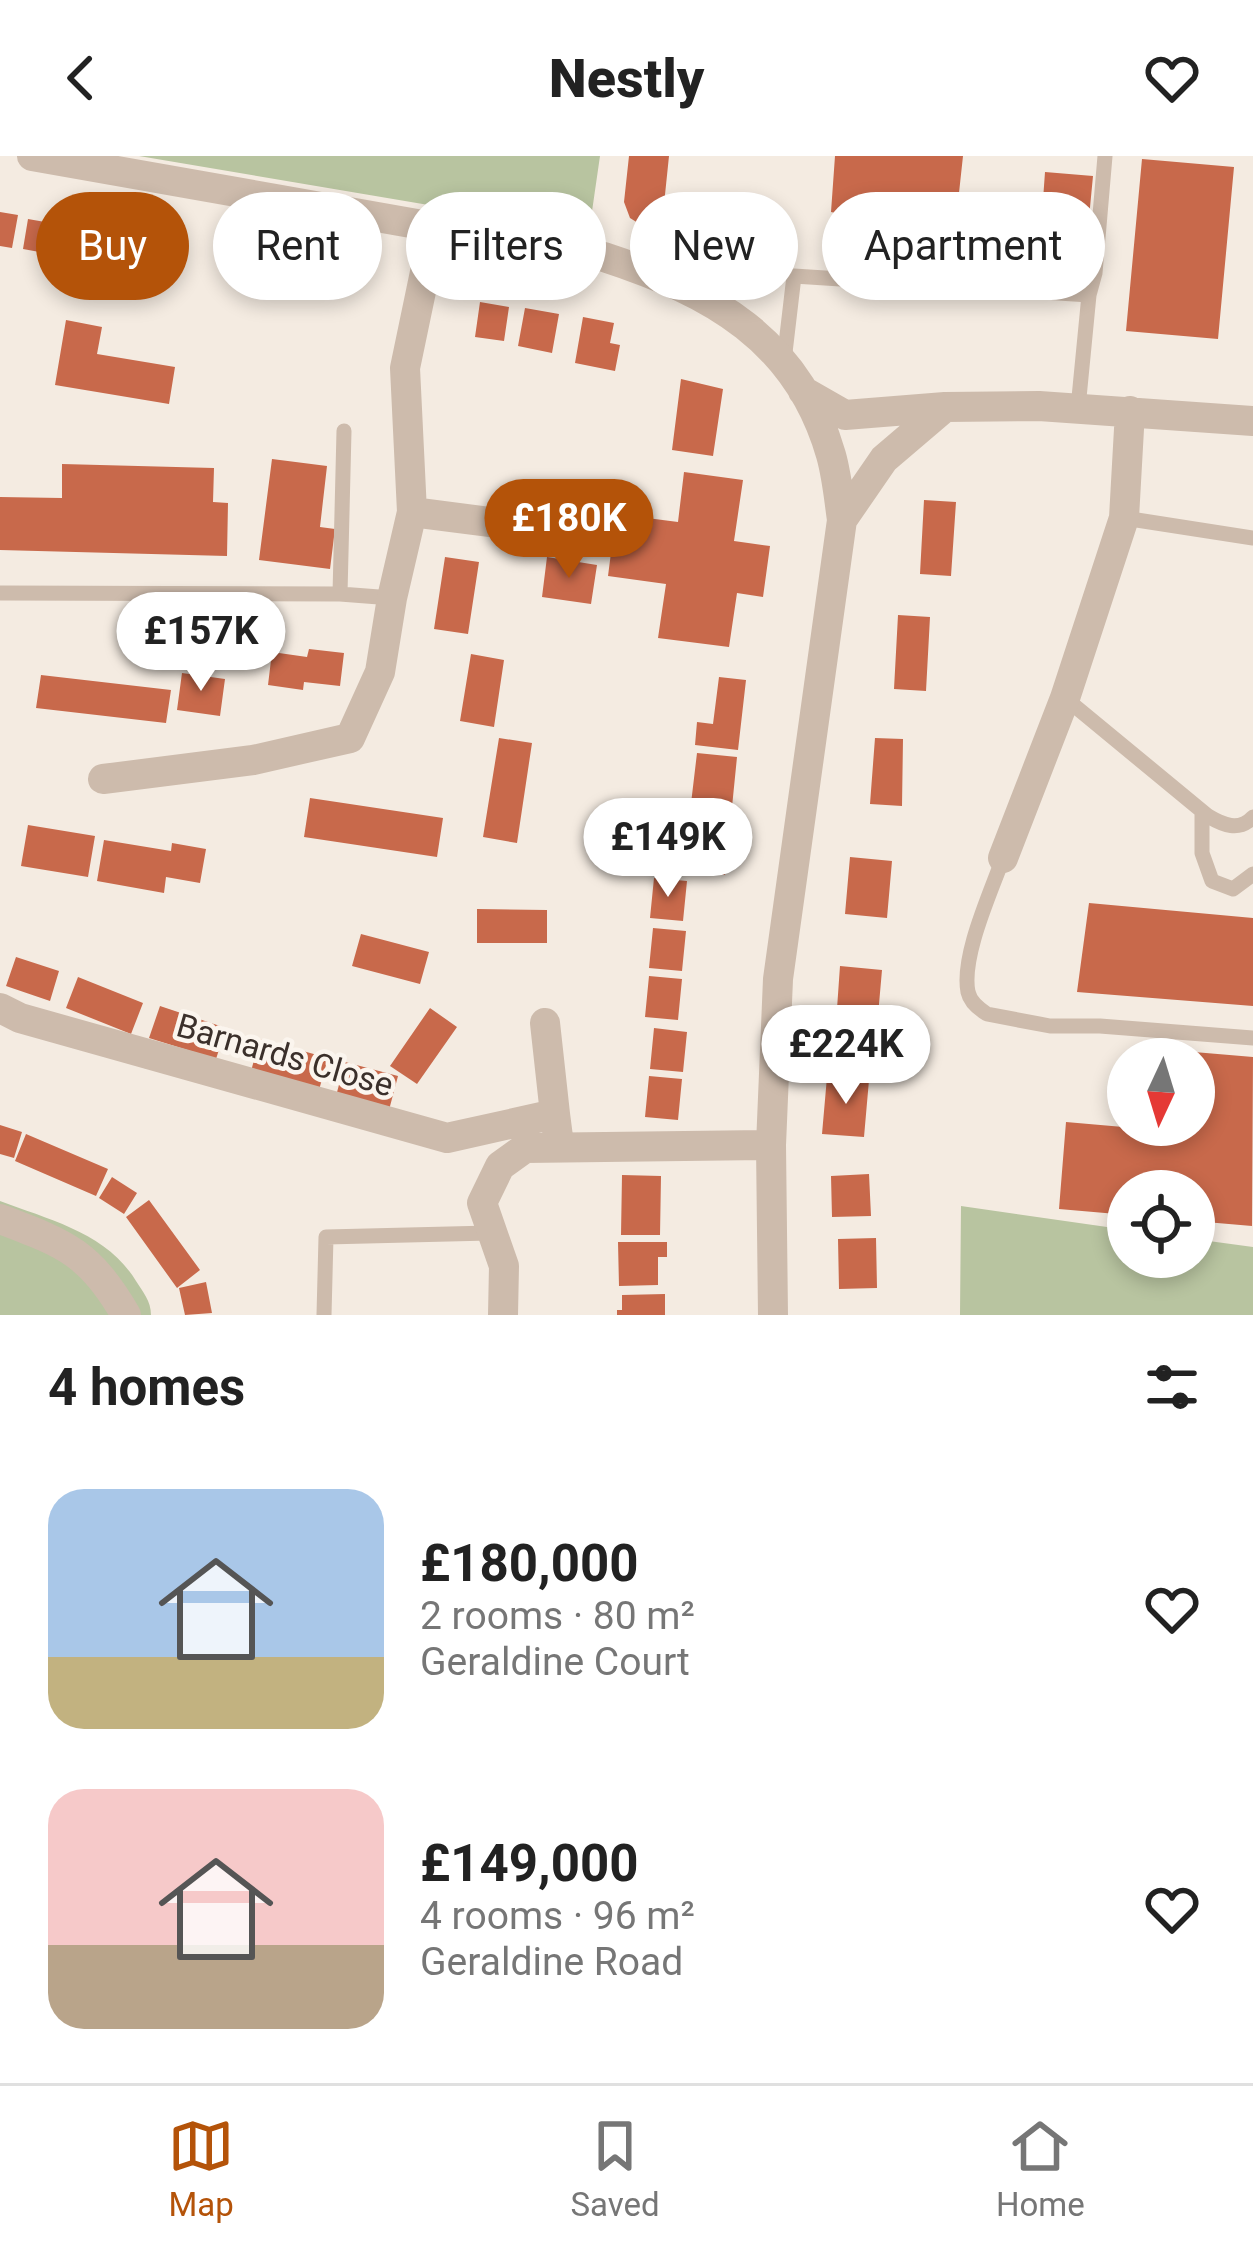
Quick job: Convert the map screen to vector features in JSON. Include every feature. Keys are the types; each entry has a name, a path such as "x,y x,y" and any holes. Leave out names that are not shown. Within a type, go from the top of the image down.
{"street":[{"path":"32,156 406,224"},
{"path":"606,258 728,309 770,343 803,391 831,454 842,520 778,979 771,1145 773,1315"},
{"path":"103,779 253,760 350,738 380,672 412,512 405,368 419,300"},
{"path":"803,391 845,415 945,407 1078,408 1253,421"},
{"path":"842,520 884,459 945,407"},
{"path":"1004,858 1065,698 1124,518 1130,411"},
{"path":"412,512 584,534"},
{"name":"Barnards Close","path":"0,1008 20,1018 447,1138 555,1114"},
{"path":"545,1023 559,1145"},
{"path":"503,1315 504,1266 482,1203 500,1166 525,1148 771,1145"},
{"path":"0,1219 63,1242 103,1276 126,1315"}],"lane":[{"path":"1102,192 1105,156"},
{"path":"784,363 794,275 822,277"},
{"path":"1078,408 1089,300"},
{"path":"340,594 344,431"},
{"path":"1124,518 1253,538"},
{"path":"0,593 392,598"},
{"path":"1065,698 1202,812 1227,827 1253,817"},
{"path":"1202,812 1202,853 1212,881 1233,889 1253,874"},
{"path":"1004,858 970,958 968,994 979,1009 1050,1026 1253,1038"},
{"path":"324,1315 326,1237 490,1233"}],"green space":[{"path":"139,156 600,156 595,192 406,192 406,201 382,197 382,192 352,192"},
{"path":"0,1201 76,1230 110,1251 141,1289 151,1315 0,1315"},
{"path":"961,1206 1107,1227 1107,1278 1215,1278 1215,1242 1253,1247 1253,1315 960,1315"}],"building":[{"path":"629,156 669,156 665,192 630,192 630,218 624,202"},
{"path":"835,156 963,156 959,192 832,192"},
{"path":"1142,159 1234,167 1218,339 1126,331"},
{"path":"1045,172 1093,176 1091,192 1044,192"},
{"path":"0,212 18,215 12,248 0,246"},
{"path":"28,219 36,220 36,251 23,249"},
{"path":"480,302 509,307 504,341 475,337"},
{"path":"525,308 559,314 552,353 518,346"},
{"path":"583,317 614,323 610,343 620,345 615,371 575,363"},
{"path":"66,320 102,327 97,354 175,367 169,404 55,385"},
{"path":"681,379 723,389 713,456 672,450"},
{"path":"272,459 327,466 320,527 335,529 330,569 259,560"},
{"path":"62,464 214,468 213,502 228,503 227,556 0,550 0,497 62,498"},
{"path":"684,472 743,480 734,541 770,546 763,597 737,593 729,647 658,638 666,584 608,576 616,514 678,522"},
{"path":"924,500 956,502 951,576 920,574"},
{"path":"445,557 479,562 468,634 434,629"},
{"path":"547,557 597,565 591,604 542,597"},
{"path":"898,615 930,617 926,691 894,689"},
{"path":"309,649 344,653 340,686 304,682 303,690 268,685 272,652 307,657"},
{"path":"471,654 504,660 494,727 460,721"},
{"path":"182,673 225,679 220,716 177,710"},
{"path":"41,675 171,690 166,723 36,708"},
{"path":"719,677 746,680 738,750 695,745 697,722 713,724"},
{"path":"499,738 532,743 517,843 483,837"},
{"path":"875,738 903,739 902,806 870,804"},
{"path":"697,753 737,757 731,817 690,812"},
{"path":"310,798 443,818 437,857 304,837"},
{"path":"28,825 95,836 88,877 21,866"},
{"path":"689,826 732,832 725,875 683,869"},
{"path":"104,840 171,851 172,843 206,849 200,883 166,877 164,893 97,881"},
{"path":"850,857 892,861 887,918 845,914"},
{"path":"654,878 687,881 683,921 650,918"},
{"path":"1089,903 1253,918 1253,1006 1077,992"},
{"path":"477,909 547,910 547,943 477,943"},
{"path":"653,928 686,931 682,971 649,968"},
{"path":"361,934 429,952 420,984 352,966"},
{"path":"16,957 59,971 50,1001 6,986"},
{"path":"840,966 882,970 877,1027 836,1023"},
{"path":"649,976 682,979 678,1020 645,1017"},
{"path":"78,977 143,1003 131,1034 66,1008"},
{"path":"160,1006 226,1028 216,1059 149,1038"},
{"path":"430,1008 457,1027 417,1084 390,1066"},
{"path":"654,1028 687,1032 683,1072 650,1069"},
{"path":"260,1039 328,1058 319,1090 251,1071"},
{"path":"1215,1054 1253,1057 1252,1226 1215,1223 1215,1170 1107,1170 1107,1213 1059,1209 1066,1122 1107,1126 1107,1146 1215,1146"},
{"path":"345,1062 398,1076 389,1110 336,1096"},
{"path":"649,1076 682,1079 678,1120 645,1117"},
{"path":"827,1077 869,1080 864,1137 822,1134"},
{"path":"0,1125 22,1132 14,1158 0,1154"},
{"path":"26,1134 108,1169 96,1196 15,1161"},
{"path":"869,1174 871,1216 832,1217 831,1176"},
{"path":"622,1175 661,1176 660,1235 621,1235"},
{"path":"112,1177 137,1193 124,1214 99,1198"},
{"path":"149,1200 200,1270 177,1288 126,1217"},
{"path":"876,1238 877,1288 839,1289 838,1239"},
{"path":"618,1242 667,1242 667,1257 658,1257 658,1285 619,1286"},
{"path":"206,1282 212,1313 185,1315 179,1288"},
{"path":"665,1294 665,1315 617,1315 622,1310 622,1295"}]}
